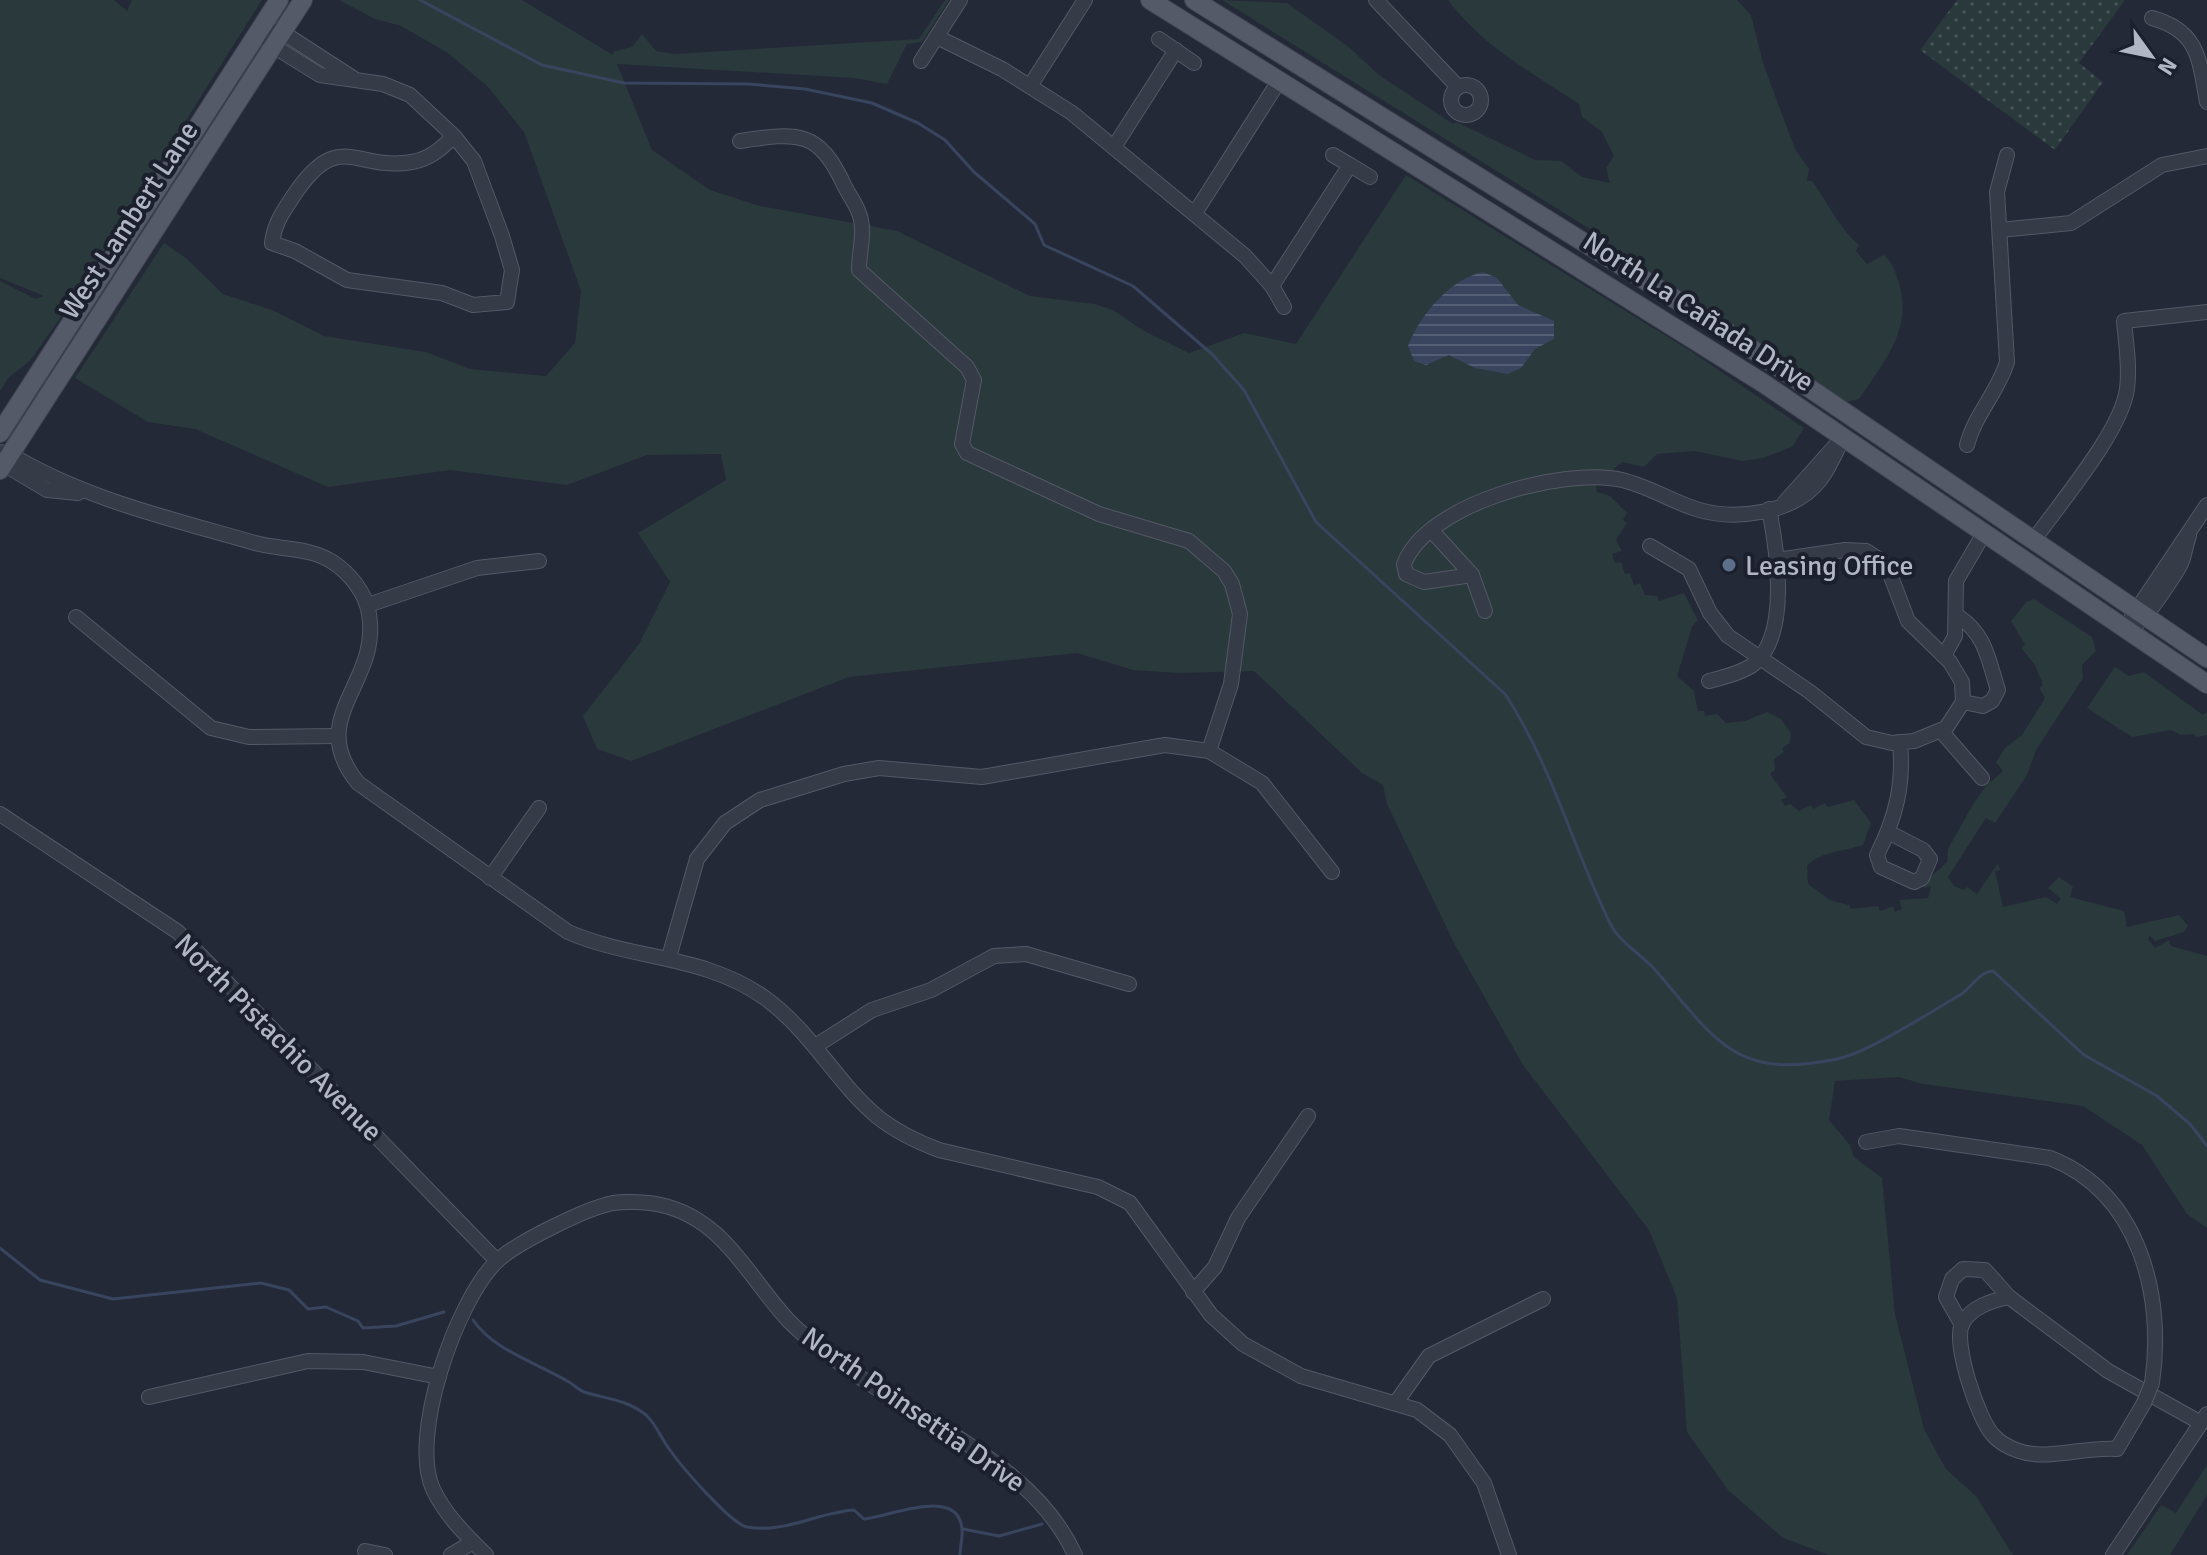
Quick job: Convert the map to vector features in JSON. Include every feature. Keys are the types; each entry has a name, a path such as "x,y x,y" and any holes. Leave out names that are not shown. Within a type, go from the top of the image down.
{"main road":[{"name":"West Lambert Lane","path":"0,433 279,0"},
{"name":"West Lambert Lane","path":"3,461 303,0"},
{"name":"North La Cañada Drive","path":"1150,0 1673,326 1843,437 2207,684"},
{"name":"North La Cañada Drive","path":"1194,0 1712,322 2207,658"},
{"path":"1445,184 1457,165"}],"street":[{"path":"921,61 960,0"},
{"path":"1030,86 1085,0"},
{"path":"1376,0 1458,87"},
{"path":"2152,18 2176,26 2189,39 2200,64 2207,102"},
{"path":"261,29 320,75 383,84 410,95 454,136 474,161 502,236 512,270 507,302 473,305 442,293 347,280 295,251 272,243 279,218 301,184 324,163 342,156 398,163 416,162 435,154 454,136"},
{"path":"937,37 1030,86 1114,147 1245,256 1272,286 1284,307"},
{"path":"1159,39 1194,63"},
{"path":"1114,147 1176,50"},
{"path":"1195,213 1279,81"},
{"path":"740,141 779,135 803,139 823,148 835,160 858,209 862,228 859,270 967,367 974,380 962,444 967,453 1099,514 1189,541 1224,571 1232,584 1240,614 1231,684 1209,751"},
{"path":"1333,155 1370,177"},
{"path":"1967,445 1971,428 1997,387 2007,362 1997,192 2007,155"},
{"path":"2000,230 2071,223 2162,165 2207,156"},
{"path":"1272,286 1350,165"},
{"path":"2034,540 2055,514 2125,399 2128,377 2124,321 2207,312"},
{"path":"1472,575 1424,582 1406,574 1407,556 1432,531 1467,507 1494,495 1573,479 1620,479 1656,490 1694,508 1735,517 1769,509 1801,497 1819,482 1843,437"},
{"path":"3,461 47,490 94,493 260,544 319,555 341,568 368,605 371,647 366,666 344,704 337,736 341,756 358,783 568,932 611,947 669,957 743,984 781,1011 817,1045 879,1118 917,1141 939,1150 1106,1189 1130,1203 1153,1230 1193,1292 1228,1333 1286,1369 1332,1386 1397,1401 1434,1421 1466,1453 1484,1483 1509,1555"},
{"path":"2125,629 2159,594 2182,561 2192,528 2207,505"},
{"path":"1709,681 1752,666 1775,628 1776,560 1769,509"},
{"path":"1432,531 1472,575 1485,611"},
{"path":"1944,656 1955,636 1958,616 1953,595 1956,581 1984,533"},
{"path":"1650,546 1689,569 1710,613 1728,636 1866,737 1900,742 1931,736 1955,718 1963,702 1962,682 1944,656 1908,621 1890,574 1880,560 1866,551 1845,550 1776,560"},
{"path":"368,605 477,568 539,561"},
{"path":"1958,616 1975,628 1983,642 1998,690 1983,706 1963,702"},
{"path":"76,617 211,728 249,737 337,736"},
{"path":"1941,731 1982,778"},
{"path":"1888,832 1903,776 1900,742"},
{"path":"669,957 692,875 705,844 740,810 760,800 844,774 879,768 982,777 1165,745 1209,751 1262,783 1332,872"},
{"path":"490,878 539,808"},
{"name":"North Pistachio Avenue","path":"0,814 178,932 497,1261"},
{"path":"817,1045 872,1010 931,990 994,956 1010,953 1042,957 1129,984"},
{"path":"1193,1292 1215,1267 1238,1218 1308,1116"},
{"path":"1866,1142 1899,1136 2050,1158 2069,1166 2096,1185 2124,1218 2145,1264 2152,1295 2152,1383 2117,1449 2087,1448 2034,1454 2019,1451 1994,1436 1976,1408 1960,1338 1962,1325 1983,1304 2009,1297"},
{"name":"North Poinsettia Drive","path":"497,1261 564,1222 614,1203 661,1204 702,1221 741,1258 789,1320 861,1379 990,1460 1036,1495 1075,1555"},
{"path":"486,1555 452,1521 432,1487 427,1437 439,1377 473,1291 497,1261"},
{"path":"1962,1325 1946,1297 1952,1279 1963,1269 1985,1270 2009,1297 2108,1371 2204,1418 2113,1555"},
{"path":"1397,1401 1429,1356 1543,1299"},
{"path":"149,1397 308,1361 363,1362 439,1377"},
{"path":"451,1555 473,1542"},
{"path":"365,1551 385,1555"}],"shaded area":[{"path":"0,0 114,0 127,11 132,0 262,0 70,304 30,361 9,377 0,391 0,281 36,299 44,296 0,278"},
{"path":"339,0 522,0 613,55 614,51 632,47 642,34 656,51 674,54 919,39 945,0 949,0 922,42 907,44 887,84 854,78 617,64 652,150 710,190 760,206 897,231 1030,296 1095,304 1113,310 1144,331 1189,353 1244,333 1296,344 1406,175 1692,352 1804,428 1792,447 1763,458 1742,461 1695,451 1657,454 1644,467 1622,462 1596,485 1597,492 1610,496 1627,513 1623,520 1627,523 1616,540 1622,551 1612,554 1615,563 1621,562 1625,574 1630,573 1634,585 1640,583 1645,595 1657,596 1659,601 1684,593 1698,620 1692,627 1677,676 1694,691 1698,711 1704,711 1705,716 1717,714 1726,723 1745,721 1767,712 1781,719 1791,733 1790,743 1774,759 1775,770 1770,774 1787,797 1781,800 1785,806 1790,804 1799,811 1811,805 1813,809 1825,803 1828,807 1854,800 1871,823 1863,845 1825,855 1807,866 1808,884 1830,900 1849,905 1851,909 1878,906 1880,911 1893,906 1895,912 1902,909 1899,900 1928,898 1931,886 1924,888 1924,883 1947,862 1948,849 1972,806 1985,787 2003,771 1996,762 2005,748 2022,735 2045,698 2039,688 2043,685 2035,665 2021,648 2025,645 2011,621 2026,602 2034,599 2092,637 2096,651 2082,665 2083,678 2036,750 2027,775 1995,823 1986,818 1948,877 1954,886 1964,890 1967,887 1977,894 1998,863 2000,870 1995,871 2003,907 2046,897 2057,904 2061,899 2048,888 2059,877 2073,887 2070,897 2124,911 2127,927 2179,915 2188,926 2184,932 2155,941 2150,936 2148,939 2155,948 2169,940 2171,946 2207,956 2207,1228 2187,1214 2142,1145 2083,1106 1923,1084 1899,1077 1835,1081 1829,1120 1850,1145 1854,1157 1882,1178 1895,1314 1924,1429 1946,1469 1976,1496 2013,1555 1829,1555 1783,1538 1728,1490 1687,1432 1677,1298 1649,1230 1523,1065 1455,945 1387,804 1383,785 1362,773 1254,671 1179,673 1133,670 1077,653 849,677 631,761 597,749 583,716 639,644 670,582 638,533 726,480 721,454 647,455 567,485 450,470 328,487 195,429 148,422 75,378 164,243 186,258 223,294 272,310 324,336 426,352 470,369 546,376 575,343 581,291 524,132 488,87 448,53 401,26 375,19"},
{"path":"1222,0 1287,3 1350,48 1379,75 1453,124 1457,122 1535,160 1561,161 1582,177 1610,183 1606,168 1614,156 1602,132 1582,117 1579,104 1493,45 1448,0 1737,0 1751,15 1764,66 1795,149 1809,169 1807,181 1812,181 1859,245 1856,251 1867,264 1884,255 1890,261 1902,300 1902,315 1894,344 1859,399 1846,402 1605,246 1606,239"},
{"path":"1957,0 2125,0 2079,63 2103,82 2055,150 1920,50"},
{"path":"2115,667 2129,676 2144,672 2203,715 2207,712 2207,735 2181,735 2171,730 2132,737 2087,708"},
{"path":"2207,1465 2207,1495 2170,1555 2127,1555 2161,1505 2176,1513"}],"water":[{"path":"1483,272 1497,278 1518,305 1554,321 1554,339 1535,349 1521,368 1508,374 1475,368 1449,355 1426,365 1414,361 1408,346 1428,311 1459,282"}],"waterway":[{"path":"420,0 542,65 624,83 749,84 805,89 872,103 918,123 945,140 974,172 1035,224 1044,245 1133,286 1213,355 1244,390 1316,522 1505,694 1536,749 1615,932 1652,966 1696,1018 1732,1050 1751,1059 1775,1064 1837,1059 1882,1041 1960,995 1984,974 1993,971 2084,1055 2157,1096 2190,1124 2207,1146"},
{"path":"0,1248 40,1280 113,1299 261,1283 289,1290 308,1309 326,1307 358,1321 363,1328 396,1326 444,1312"},
{"path":"473,1320 492,1340 517,1356 584,1392 623,1403 646,1415 695,1481 730,1516 747,1527 774,1528 854,1510 864,1519 937,1506 949,1509 958,1517 962,1533 960,1555"},
{"path":"963,1529 999,1536 1042,1524"}],"place":[{"name":"Leasing Office","path":"1729,565"}]}
